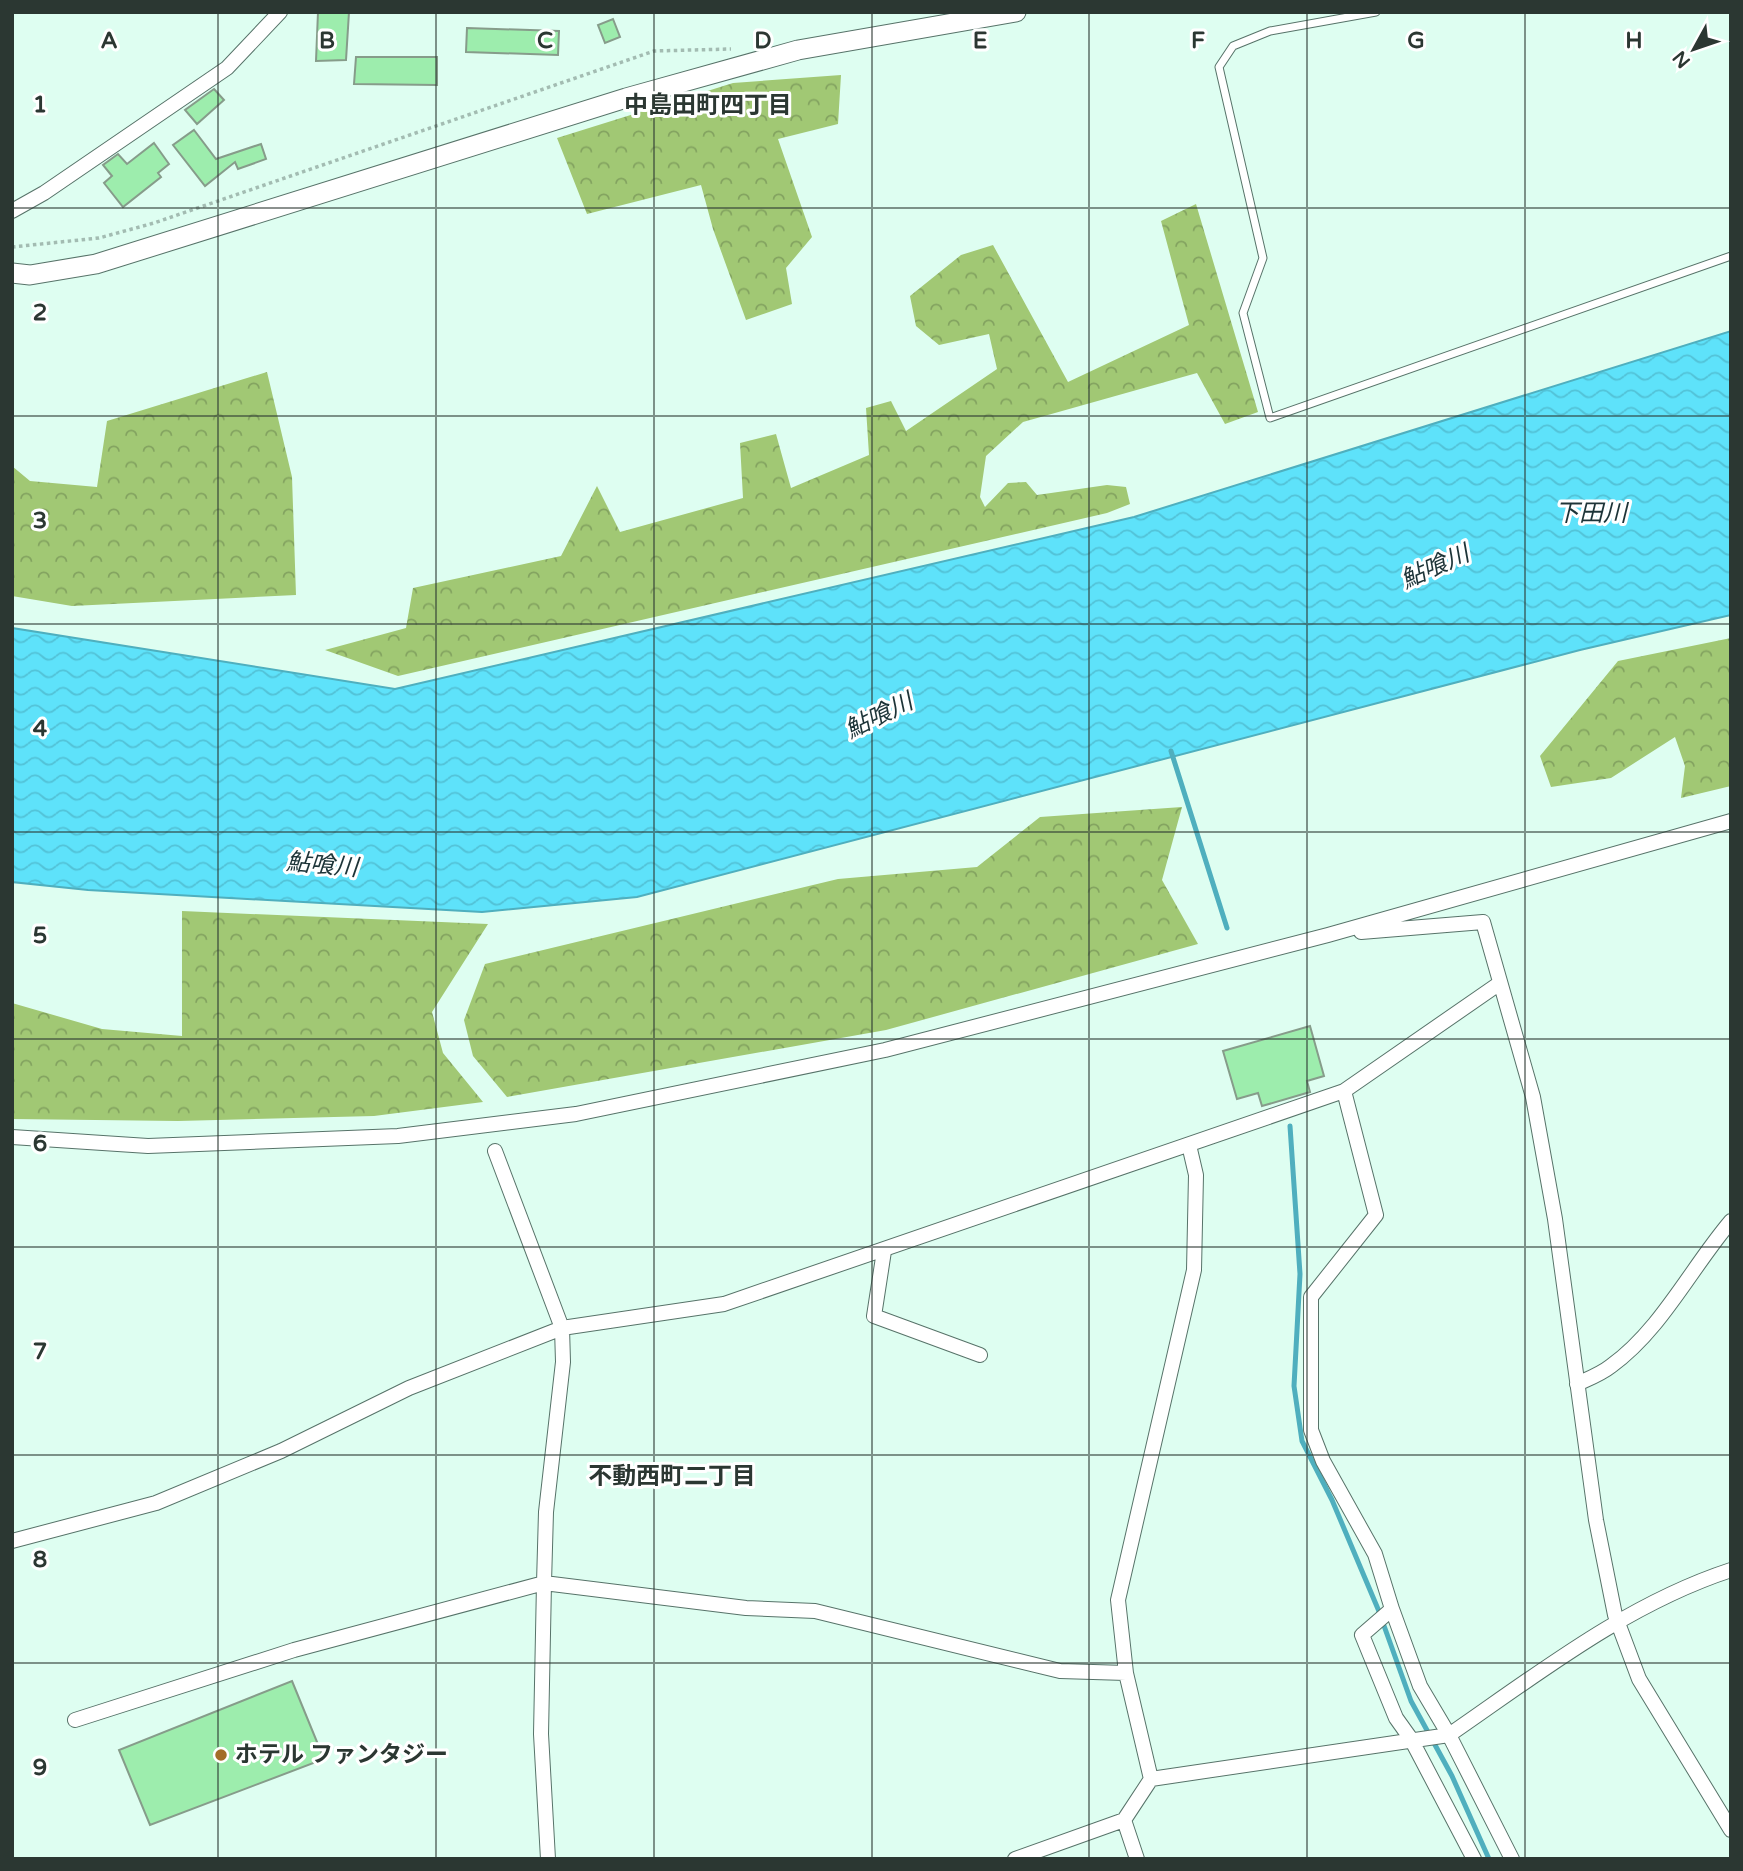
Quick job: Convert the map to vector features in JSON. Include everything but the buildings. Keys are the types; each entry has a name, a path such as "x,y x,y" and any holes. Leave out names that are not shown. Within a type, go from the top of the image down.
{"street":[{"path":"12,211 44,193 227,68 279,12"},
{"path":"12,274 30,275 96,264 626,98 798,50 975,17 1016,12"},
{"path":"12,1138 162,1146 398,1136 576,1114 884,1050 1328,934 1731,821"},
{"path":"1328,934 1483,922 1533,1097 1555,1219 1596,1520 1617,1621 1639,1679 1731,1830"},
{"path":"12,1541 156,1503 281,1451 409,1388 562,1328 724,1304 1344,1091 1500,984"},
{"path":"1344,1091 1376,1215 1311,1297 1311,1430 1323,1461 1375,1554 1390,1611 1420,1686 1512,1859"},
{"path":"1014,1859 1124,1821 1151,1779 1126,1674 1118,1600 1194,1270 1196,1175 1189,1145"},
{"path":"495,1151 562,1328 563,1362 546,1512 544,1583 541,1734 548,1859"},
{"path":"1577,1384 1610,1367 1646,1335 1706,1249 1731,1221"},
{"path":"884,1251 874,1316 980,1355"},
{"path":"1151,1779 1445,1735 1617,1621 1688,1584 1731,1570"},
{"path":"75,1720 294,1650 544,1583 746,1608 815,1611 1060,1671 1126,1674"},
{"path":"1390,1611 1362,1635 1396,1717 1415,1739 1474,1859"},
{"path":"1124,1821 1137,1859"}],"lane":[{"path":"1376,12 1270,31 1233,46 1219,67 1263,258 1243,313 1270,418 1731,256"}],"path":[{"path":"12,247 99,238 154,222 654,51 732,49"}],"green space":[{"path":"841,75 838,124 778,139 812,237 786,268 792,304 746,320 713,229 701,185 587,214 557,138 733,83"},
{"path":"1196,204 1258,412 1225,424 1197,373 1023,422 986,456 980,497 985,507 1008,483 1026,482 1037,495 1107,485 1126,487 1130,504 1107,513 398,676 325,650 406,628 413,588 561,556 597,486 620,532 743,498 740,443 776,434 791,488 869,455 866,408 891,401 906,431 997,369 989,334 939,345 916,326 910,296 961,255 993,245 1068,382 1189,325 1161,221"},
{"path":"267,372 292,477 296,595 72,606 12,596 12,466 30,481 97,487 107,421"},
{"path":"1731,638 1731,786 1681,798 1685,766 1675,737 1611,778 1551,787 1540,756 1618,661"},
{"path":"1182,807 1162,880 1198,944 886,1030 507,1097 473,1056 464,1020 485,964 838,879 977,867 1040,817"},
{"path":"182,911 488,924 432,1012 443,1053 483,1102 374,1116 178,1121 12,1119 12,1003 102,1029 182,1036"}],"water":[{"name":"下田川","path":"1731,331 1731,615 1580,650 637,897 482,912 88,890 12,882 12,628 395,689 1134,517"}],"waterway":[{"path":"1171,751 1227,928"},
{"path":"1290,1126 1300,1274 1294,1386 1302,1441 1332,1500 1378,1609 1411,1701 1452,1776 1489,1859"}],"place":[{"name":"ホテル ファンタジー","path":"221,1755"}],"district":[{"name":"中島田町四丁目","path":"708,105"},
{"name":"不動西町二丁目","path":"672,1476"}],"water label":[{"name":"鮎喰川","path":"1435,567"},
{"name":"鮎喰川","path":"879,716"},
{"name":"鮎喰川","path":"322,865"}]}
